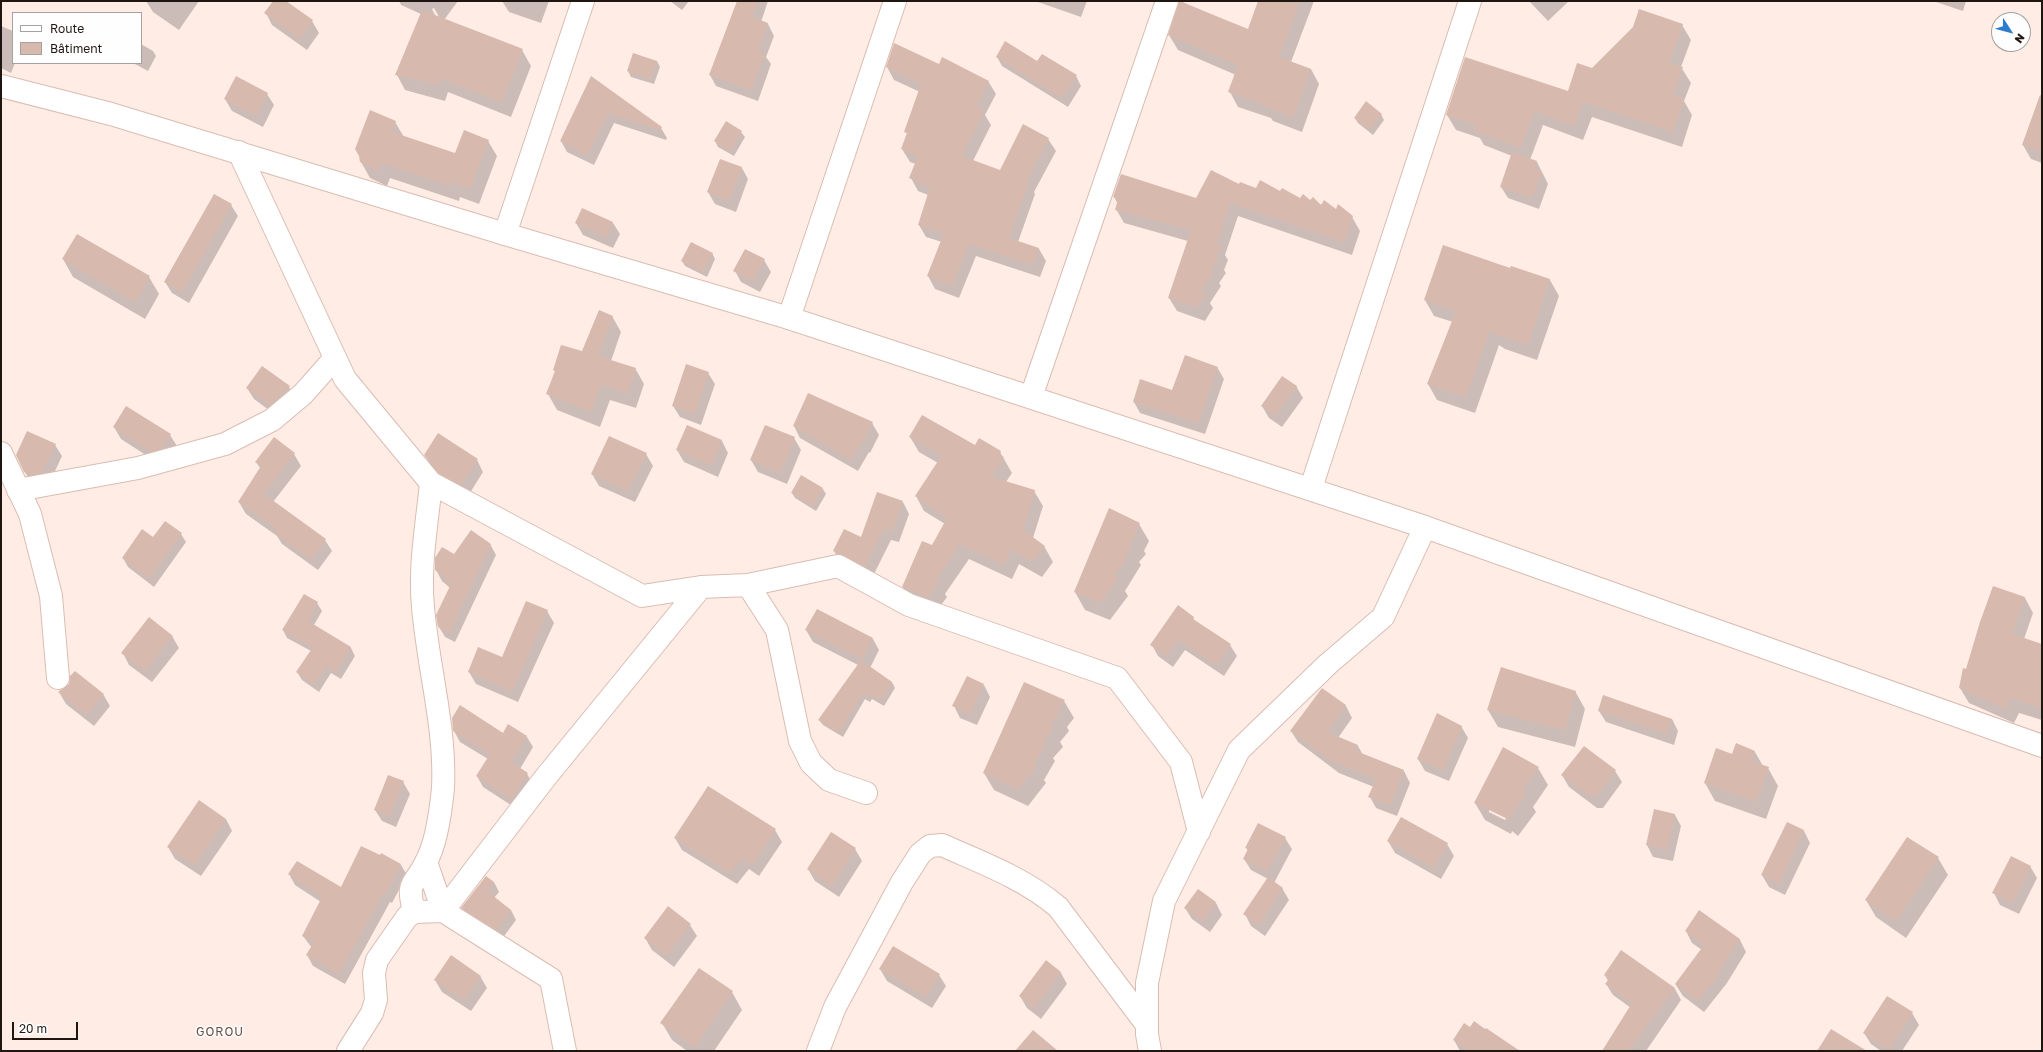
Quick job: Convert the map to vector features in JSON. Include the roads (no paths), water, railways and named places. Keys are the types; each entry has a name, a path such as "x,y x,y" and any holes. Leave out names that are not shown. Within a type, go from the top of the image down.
{"street":[{"path":"504,234 583,1"},
{"path":"790,318 895,1"},
{"path":"1031,397 1167,1"},
{"path":"1311,488 1470,1"},
{"path":"1,86 110,114 239,152 504,234 790,318 1311,488 2042,746"},
{"path":"239,152 345,379 431,483 642,596 701,587 748,584 838,566 910,605 1117,678 1181,762 1199,832"},
{"path":"18,490 138,468 225,444 272,420 303,394 335,358"},
{"path":"1,454 30,514 50,596 58,678"},
{"path":"414,912 410,895 410,887 426,862 438,825 443,788 440,733 423,607 422,577 431,483"},
{"path":"1150,1051 1147,1025 1147,983 1164,901 1240,750 1328,664 1383,617 1425,527"},
{"path":"748,584 777,630 800,741 811,762 829,780 866,793"},
{"path":"443,911 545,778 701,587"},
{"path":"818,1051 835,1007 902,882 920,854 930,846 942,844 1014,877 1043,894 1058,907 1147,1025"},
{"path":"426,862 443,911"},
{"path":"348,1051 372,1013 376,1000 374,973 377,960 406,917 414,912 443,911 552,979 565,1051"}],"district":[{"name":"GOROU","path":"220,1032"}]}
